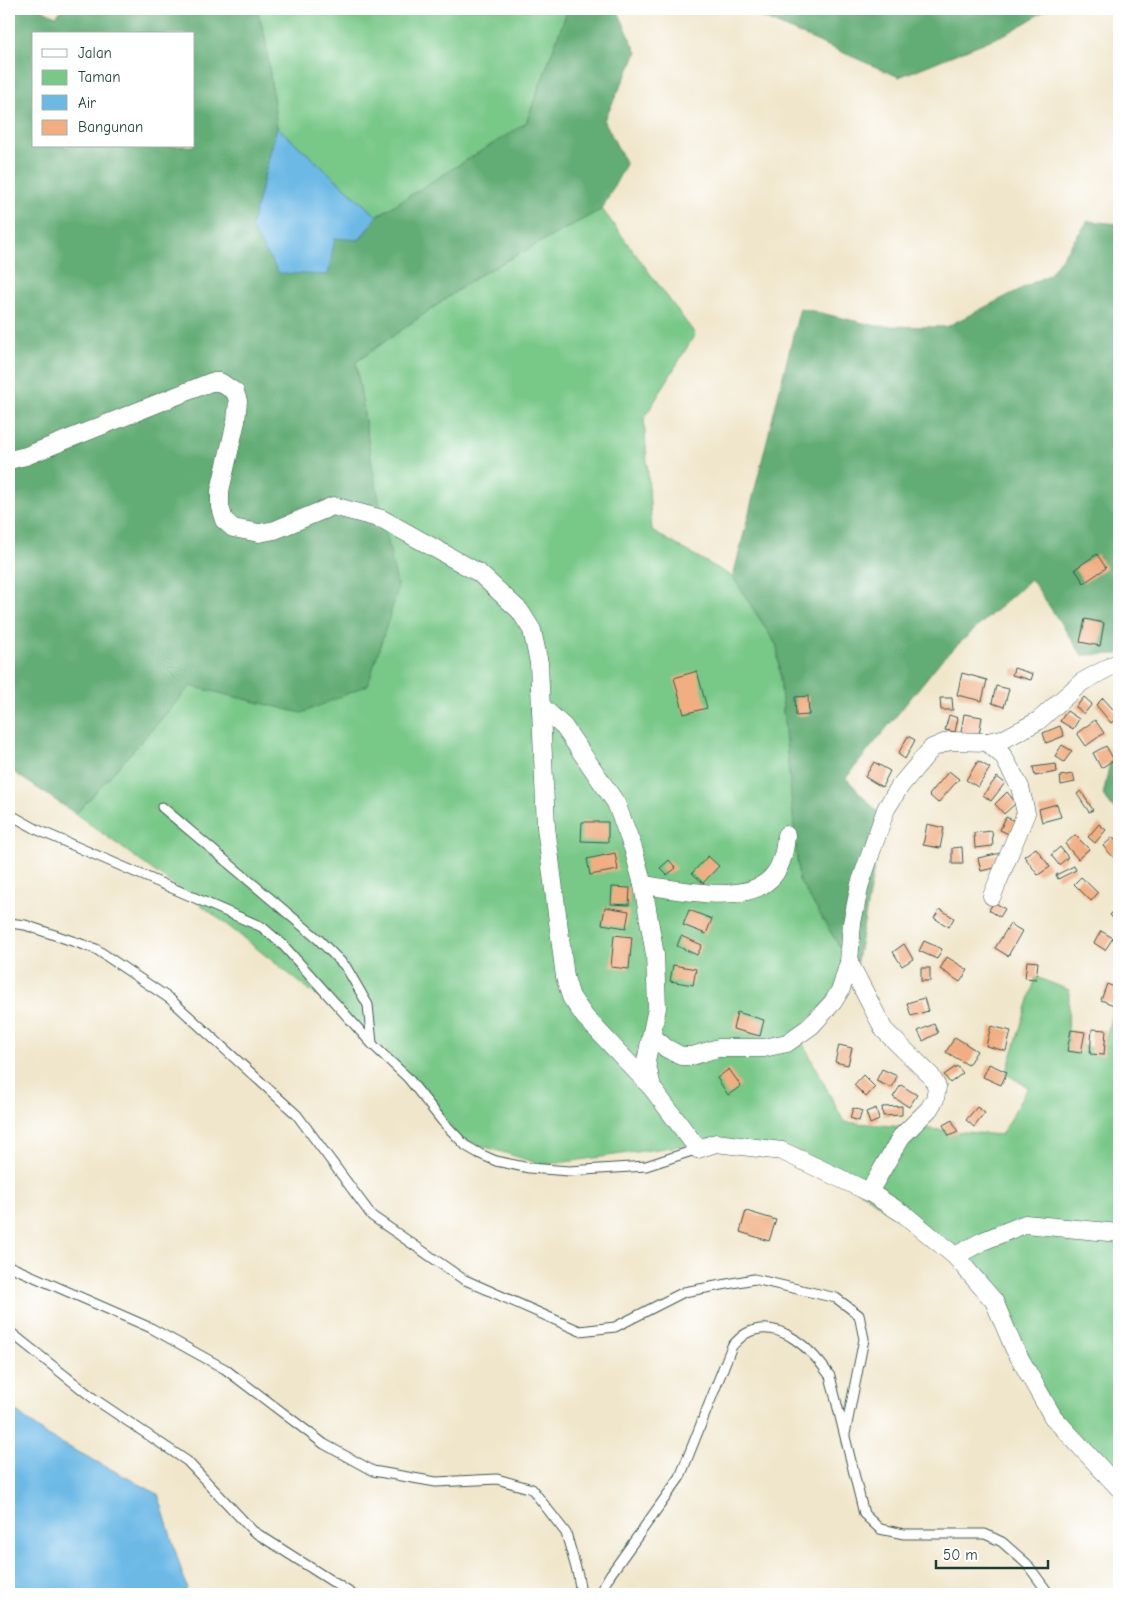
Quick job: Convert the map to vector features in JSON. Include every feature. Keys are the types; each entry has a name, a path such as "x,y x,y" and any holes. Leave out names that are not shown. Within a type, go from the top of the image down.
{"street":[{"path":"9,460 26,456 212,382 220,382 235,392 238,402 236,421 220,491 220,507 224,520 233,528 259,533 275,530 333,506 382,519 479,573 520,611 532,630 539,663 546,827 565,977 571,997 585,1017 652,1088 698,1149 716,1143 782,1151 870,1192 904,1215 955,1256 994,1301 1014,1348 1053,1417 1119,1488"},
{"path":"652,1036 666,1048 681,1056 692,1056 718,1048 764,1048 787,1043 811,1026 833,1002 841,988 849,962 852,923 860,884 886,809 900,786 932,748 949,741 987,742 1006,738 1038,721 1082,682 1119,663"},
{"path":"541,706 564,727 616,802 633,848 643,885 655,955 657,1008 646,1061 652,1088"},
{"path":"987,742 1003,756 1020,787 1026,813 992,896"},
{"path":"643,885 722,894 744,893 769,881 777,871 784,853 786,835"},
{"path":"849,962 884,1030 931,1076 937,1087 935,1099 901,1137 870,1192"},
{"path":"955,1256 983,1241 1025,1224 1119,1233"}],"lane":[{"path":"162,807 318,939 346,967 368,1005 372,1044"},
{"path":"9,814 38,830 262,927 284,946 372,1044 408,1078 443,1122 466,1146 496,1161 529,1168 569,1171 646,1166 698,1149"},
{"path":"9,923 25,925 96,948 170,999 296,1114 372,1216 463,1279 580,1331 615,1327 684,1292 754,1279 836,1298 859,1316 864,1339 845,1434"},
{"path":"9,1266 151,1328 225,1369 324,1444 373,1471 436,1482 497,1479 532,1489 566,1533 578,1575 581,1594"},
{"path":"598,1594 680,1477 732,1346 746,1333 761,1329 782,1332 794,1338 820,1361 830,1376 864,1514 880,1529 904,1534 985,1534 1002,1542 1027,1564 1049,1594"},
{"path":"9,1331 93,1398 187,1461 253,1531 352,1594"}],"green space":[{"path":"9,9 41,9 56,16 62,9 257,9 265,37 277,127 251,228 359,240 377,216 526,123 568,9 617,9 637,53 604,120 626,164 602,209 478,276 356,362 372,466 398,589 368,685 302,713 191,686 76,814 9,769"},
{"path":"257,9 568,9 526,123 377,216 277,127 265,37"},
{"path":"743,9 1048,9 1010,32 899,77"},
{"path":"602,209 695,334 644,419 652,531 733,577 777,646 799,880 855,972 797,1032 844,1122 1001,1135 1028,1087 1006,1074 1036,977 1069,990 1068,1042 1103,1051 1117,992 1119,993 1119,1491 1044,1406 966,1264 804,1153 722,1140 543,1165 461,1139 387,1051 213,914 76,814 191,686 302,713 372,466 356,362 478,276"},
{"path":"1088,221 1119,224 1119,654 1082,655 1031,579 943,658 846,778 883,818 855,972 799,880 777,646 733,577 800,308 876,326 946,327 1050,274"},
{"path":"1119,720 1119,816 1103,795"}],"water":[{"path":"277,127 377,216 359,240 335,238 328,275 279,273 251,228"},
{"path":"9,1406 46,1435 158,1494 187,1589 183,1594 9,1594"}],"building":[{"path":"1097,554 1106,568 1084,583 1075,569"},
{"path":"1085,619 1104,623 1100,646 1080,642"},
{"path":"1014,668 1033,674 1031,680 1012,675"},
{"path":"697,671 707,708 684,714 674,678"},
{"path":"962,673 987,680 982,701 957,695"},
{"path":"996,686 1009,689 1004,707 992,703"},
{"path":"808,696 809,715 796,716 795,697"},
{"path":"1084,697 1092,704 1084,714 1076,707"},
{"path":"940,698 952,698 953,710 941,710"},
{"path":"1103,698 1119,716 1111,723 1096,705"},
{"path":"1067,711 1079,719 1073,729 1060,721"},
{"path":"964,714 982,717 979,735 961,732"},
{"path":"949,715 958,718 955,732 945,730"},
{"path":"1095,720 1104,733 1086,746 1077,733"},
{"path":"1060,726 1064,736 1046,743 1043,733"},
{"path":"908,736 915,740 905,759 898,754"},
{"path":"1062,745 1072,751 1064,762 1055,756"},
{"path":"1106,746 1114,760 1101,768 1093,753"},
{"path":"978,761 990,768 978,787 966,780"},
{"path":"874,762 890,771 882,787 865,777"},
{"path":"1056,764 1057,772 1035,776 1033,767"},
{"path":"949,771 959,779 938,803 929,795"},
{"path":"1073,774 1075,782 1061,785 1060,776"},
{"path":"997,777 1005,783 991,801 983,795"},
{"path":"1081,791 1093,810 1089,812 1077,794"},
{"path":"1007,792 1016,803 1004,814 995,804"},
{"path":"1057,804 1061,817 1042,822 1039,809"},
{"path":"1006,817 1019,823 1013,836 1000,830"},
{"path":"582,822 608,822 608,842 581,841"},
{"path":"927,824 944,828 940,848 923,845"},
{"path":"1099,824 1106,830 1095,843 1088,837"},
{"path":"992,831 993,846 975,848 974,833"},
{"path":"1075,835 1089,849 1078,859 1065,844"},
{"path":"1113,837 1119,843 1119,855 1115,859 1103,846"},
{"path":"962,847 963,864 952,864 952,848"},
{"path":"1060,847 1068,857 1059,865 1051,855"},
{"path":"1036,848 1050,867 1038,875 1024,856"},
{"path":"615,853 618,870 590,875 587,859"},
{"path":"1001,853 1003,866 981,871 978,858"},
{"path":"708,856 719,866 703,883 692,873"},
{"path":"669,860 676,868 667,875 660,868"},
{"path":"1074,866 1076,870 1058,879 1056,875"},
{"path":"1081,877 1098,893 1091,901 1074,884"},
{"path":"612,887 630,888 629,905 611,904"},
{"path":"994,902 1005,909 1000,917 989,910"},
{"path":"605,907 629,911 626,928 602,924"},
{"path":"1117,907 1119,908 1119,924 1110,915"},
{"path":"940,909 954,918 949,927 934,918"},
{"path":"689,910 712,919 706,934 683,925"},
{"path":"1010,924 1022,931 1008,956 995,948"},
{"path":"1101,931 1113,938 1105,950 1094,943"},
{"path":"614,935 632,937 629,969 611,967"},
{"path":"681,936 702,945 697,955 677,946"},
{"path":"924,941 942,949 937,959 919,951"},
{"path":"904,944 913,959 902,966 893,952"},
{"path":"947,957 968,970 960,982 940,969"},
{"path":"1027,961 1038,962 1036,979 1025,978"},
{"path":"673,965 696,969 693,985 670,981"},
{"path":"921,968 930,968 930,981 921,981"},
{"path":"1107,984 1119,989 1119,1007 1101,1000"},
{"path":"924,998 928,1011 911,1016 907,1003"},
{"path":"737,1012 764,1020 760,1036 733,1029"},
{"path":"934,1024 938,1033 923,1041 918,1031"},
{"path":"991,1026 1011,1031 1006,1051 986,1046"},
{"path":"1092,1029 1106,1030 1104,1055 1090,1054"},
{"path":"1071,1030 1085,1032 1081,1053 1067,1051"},
{"path":"955,1037 977,1051 968,1065 946,1052"},
{"path":"839,1045 852,1048 848,1065 835,1062"},
{"path":"989,1064 1007,1072 1001,1085 983,1077"},
{"path":"957,1066 963,1073 950,1083 944,1075"},
{"path":"729,1069 741,1086 728,1095 717,1078"},
{"path":"882,1069 897,1076 892,1088 876,1081"},
{"path":"863,1075 875,1087 866,1097 854,1085"},
{"path":"901,1085 917,1095 909,1107 893,1097"},
{"path":"902,1106 902,1115 883,1116 882,1107"},
{"path":"977,1107 985,1113 974,1127 966,1120"},
{"path":"853,1108 862,1111 859,1121 850,1118"},
{"path":"876,1108 879,1120 870,1124 866,1112"},
{"path":"952,1120 958,1132 949,1136 943,1125"},
{"path":"746,1211 776,1220 769,1241 740,1232"}]}
